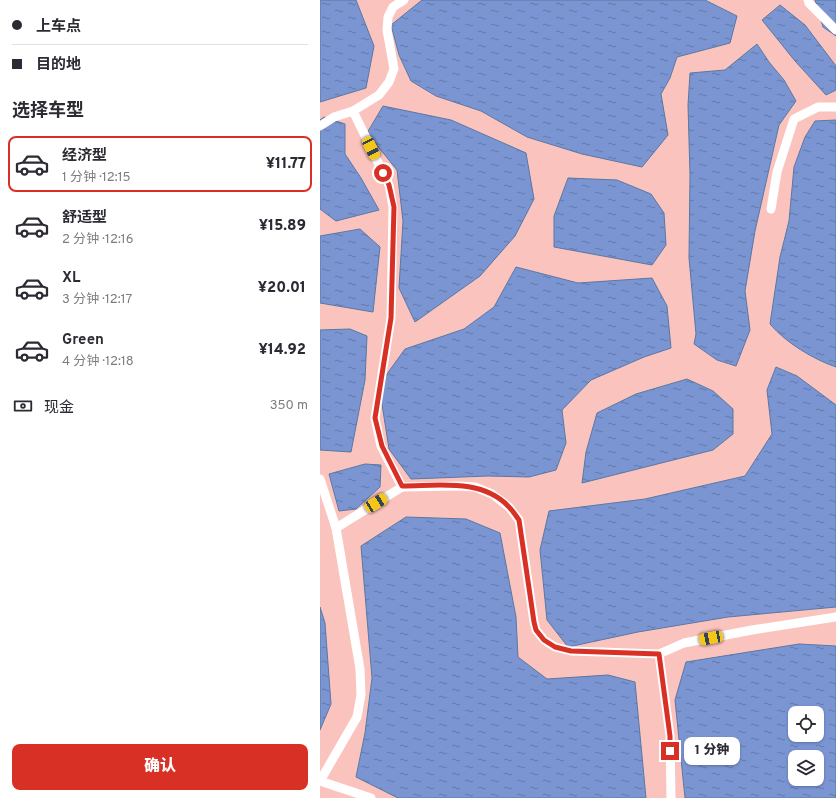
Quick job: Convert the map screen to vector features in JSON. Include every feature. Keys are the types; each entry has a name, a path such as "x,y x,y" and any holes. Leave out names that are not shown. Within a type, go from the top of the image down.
{"lane":[{"path":"320,126 334,117 353,111 379,95 390,82 394,69 388,30 388,17 393,7 404,0"},
{"path":"808,0 809,3 836,30"},
{"path":"771,209 777,172 794,120 818,107 836,107"},
{"path":"353,111 389,185 394,207 391,318 375,418 382,446 402,486"},
{"path":"320,479 336,528 360,669 361,695 357,717 320,781 370,798"},
{"path":"336,528 402,486 475,487 492,494 509,507 519,520 536,630 544,640 555,647 571,651 659,654 692,642 752,630 836,618"},
{"path":"659,654 670,736 671,798"}],"shaded area":[{"path":"320,0 836,0 836,798 320,798"}],"water":[{"path":"320,0 356,0 374,46 366,88 320,102"},
{"path":"422,0 705,0 737,16 730,43 677,57 670,78 661,94 668,135 642,167 582,154 527,137 481,111 436,96 411,81 399,55 391,25"},
{"path":"815,0 836,0 836,36 823,27"},
{"path":"780,5 805,25 836,66 836,90 826,95 795,61 762,20"},
{"path":"757,44 769,62 784,80 796,101 779,125 755,231 745,291 750,330 736,366 717,360 694,344 696,334 689,258 690,175 688,105 690,73 725,70"},
{"path":"383,106 451,120 526,153 534,199 515,236 480,276 415,322 399,288 403,221 397,170 367,133"},
{"path":"324,117 345,124 345,154 361,178 379,210 336,221 320,209 320,120"},
{"path":"836,120 836,367 818,360 800,350 784,338 770,324 780,257 789,221 794,167 805,137 815,121"},
{"path":"568,178 617,180 651,194 664,213 666,245 652,265 554,247 554,216"},
{"path":"360,229 380,247 373,312 320,303 320,236"},
{"path":"516,267 578,283 652,278 667,306 671,348 644,357 591,380 562,410 566,443 556,470 529,477 488,476 411,479 389,449 379,385 405,349 464,329 494,307"},
{"path":"350,329 367,336 365,380 351,452 320,450 320,330"},
{"path":"776,367 797,376 836,405 836,607 728,617 638,632 568,647 547,620 540,550 549,511 645,499 745,476 772,434 767,390"},
{"path":"687,379 713,391 733,409 733,434 713,450 582,483 586,452 597,413 636,394"},
{"path":"365,464 381,465 380,487 356,509 339,511 329,474"},
{"path":"406,517 466,519 500,533 516,617 518,657 547,679 608,675 635,682 646,798 398,798 356,777 365,733 372,678 361,546"},
{"path":"320,607 325,623 331,704 320,730"},
{"path":"799,644 836,646 836,798 685,798 675,700 686,662"}],"route":[{"path":"383,173 389,185 394,207 391,318 375,418 382,446 402,486 475,487 492,494 509,507 519,520 534,622 536,630 544,640 555,647 571,651 659,654 670,736 670,751"}]}
